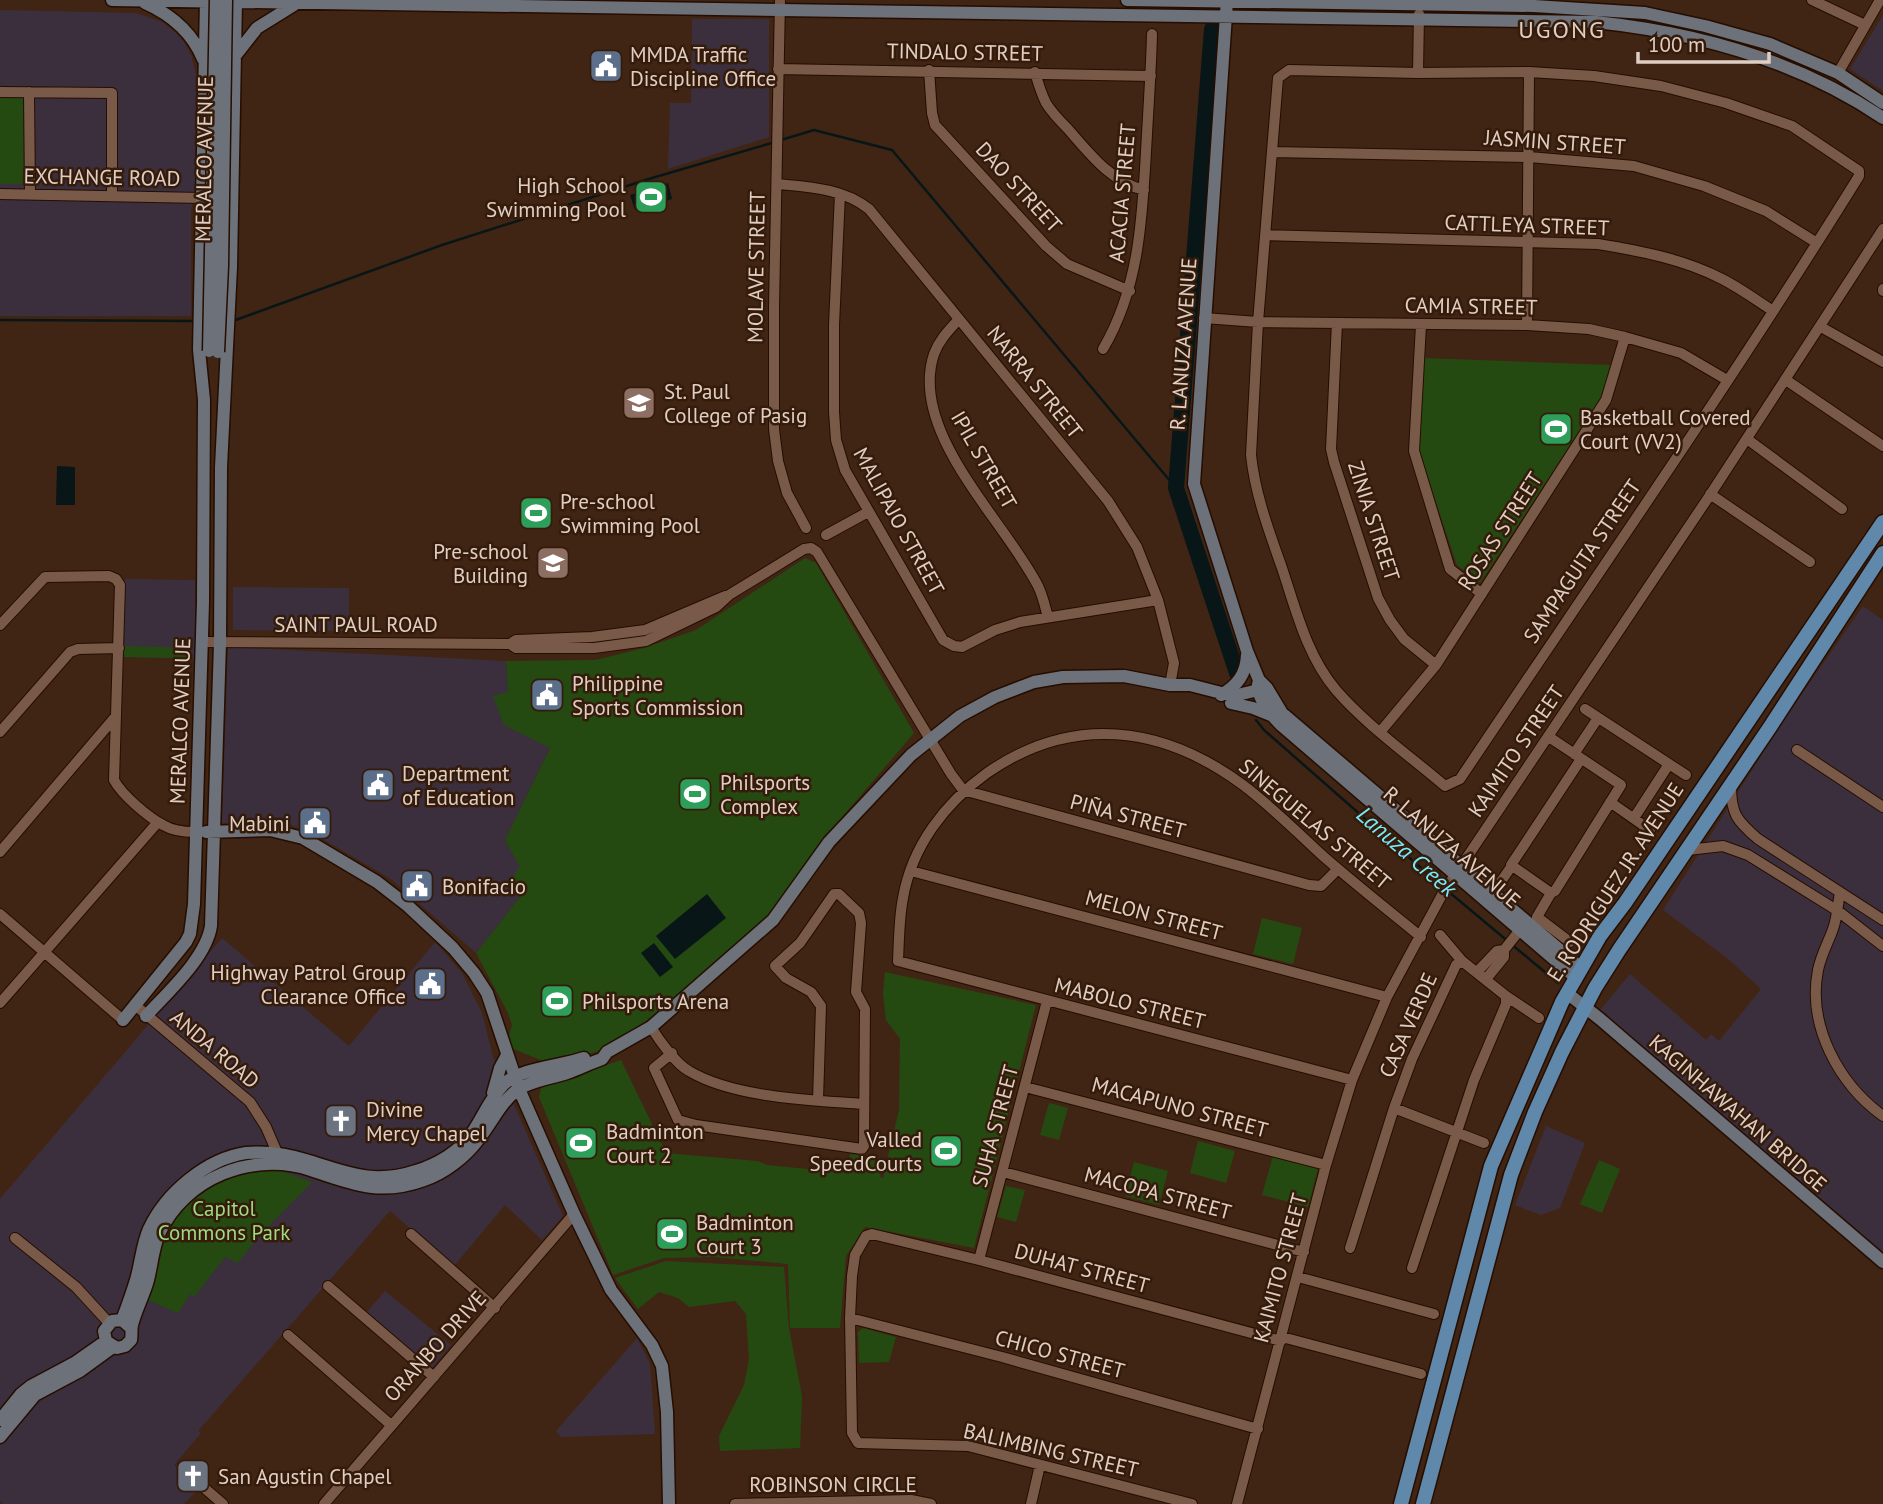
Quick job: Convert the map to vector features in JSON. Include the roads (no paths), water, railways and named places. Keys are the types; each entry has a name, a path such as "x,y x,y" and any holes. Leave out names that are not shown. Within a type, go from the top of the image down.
{"main road":[{"path":"112,0 780,5 1148,15 1227,6"},
{"path":"1127,0 1419,12 1644,27 1702,38 1765,57 1831,86 1883,118"},
{"path":"138,1 177,21 198,47 205,65"},
{"name":"MERALCO AVENUE","path":"146,1016 205,947 209,938 213,905 224,403 228,354 234,102 234,59 222,1"},
{"name":"MERALCO AVENUE","path":"123,1020 186,942 190,934 194,904 202,642 204,400 200,350 205,65 222,1"},
{"name":"MERALCO AVENUE","path":"204,400 214,351 222,1"},
{"path":"234,59 257,28 271,17 300,3"},
{"name":"R. LANUZA AVENUE","path":"1227,6 1194,484 1247,651 1273,716 1452,880 1581,976"},
{"path":"1419,12 1534,6 1645,13 1770,44 1838,74 1883,103"},
{"path":"204,102 211,95 220,93 234,102"},
{"name":"MERALCO AVENUE","path":"214,351 224,403"},
{"name":"E. RODRIGUEZ JR. AVENUE","path":"1401,1504 1491,1166 1567,993 1581,976 1600,936 1883,522"},
{"name":"E. RODRIGUEZ JR. AVENUE","path":"1423,1504 1511,1175 1535,1112 1585,1006 1603,974 1731,786 1883,553"},
{"path":"1226,699 1245,669 1247,651"},
{"path":"0,1420 31,1386 109,1344 121,1348 128,1343 132,1336 127,1324 148,1282 154,1248 166,1221 179,1202 221,1173 279,1159 350,1175 394,1178 420,1171 450,1155 471,1136 491,1100 505,1083 517,1083 601,1059 607,1052 650,1027 773,920 829,842 884,782 930,738 960,716 995,697 1034,682 1102,675 1190,685 1273,716"},
{"path":"1226,699 1263,690"},
{"name":"R. LANUZA AVENUE","path":"1263,690 1282,713 1452,880 1493,893 1520,930"},
{"path":"198,749 217,749"},
{"path":"1726,752 1744,765"},
{"path":"195,832 270,830 290,834 315,844 377,882 428,924 474,973 487,993 517,1083 611,1290 652,1345 662,1366 667,1412 669,1504"},
{"path":"194,904 213,905"},
{"path":"1585,1006 1581,976 1603,974"},
{"name":"KAGINHAWAHAN BRIDGE","path":"1567,993 1883,1262"},
{"path":"491,1100 499,1068 507,1055"},
{"path":"279,1159 344,1183 367,1188 391,1188 426,1180 453,1165 478,1140 517,1083"},
{"path":"109,1344 104,1331 109,1323 127,1324"},
{"path":"0,1437 35,1395 80,1371 109,1344"}],"street":[{"path":"1148,0 1148,15"},
{"path":"1812,0 1865,25"},
{"path":"1838,74 1880,0"},
{"name":"MOLAVE STREET","path":"780,5 774,429 778,461 787,493 806,528"},
{"path":"1418,73 1419,12"},
{"name":"ACACIA STREET","path":"1103,349 1116,327 1130,291 1140,229 1152,34"},
{"name":"TINDALO STREET","path":"778,69 1151,76"},
{"name":"SAMPAGUITA STREET","path":"1289,69 1418,73 1529,72 1594,76 1661,86 1726,103 1792,126 1856,167 1859,176 1727,380 1460,779 1445,786 1338,692 1319,668 1297,614 1256,488 1251,455 1258,322 1278,78 1289,69"},
{"name":"DAO STREET","path":"929,70 935,125 1046,246 1067,264 1130,291"},
{"path":"1035,72 1040,91 1048,106 1089,154 1107,171 1131,187 1144,190"},
{"path":"1527,325 1529,72"},
{"path":"0,92 112,93 112,196"},
{"path":"29,92 30,195"},
{"name":"JASMIN STREET","path":"1272,152 1529,157 1634,166 1704,186 1766,211 1817,243"},
{"name":"NARRA STREET","path":"776,184 813,187 840,194 857,200 869,209 1108,501 1137,547 1158,600 1174,663 1173,685"},
{"name":"EXCHANGE ROAD","path":"0,194 202,198"},
{"name":"MALIPAJO STREET","path":"840,194 834,325 835,440 845,470 943,640 962,647 995,630 1020,622 1158,600"},
{"name":"KAIMITO STREET","path":"1237,1504 1326,1165 1352,1080 1387,997 1452,880 1880,242 1883,229"},
{"name":"CATTLEYA STREET","path":"1265,235 1598,244 1687,264 1720,278 1773,310"},
{"name":"CAMIA STREET","path":"1204,318 1258,322 1527,325 1589,329 1681,353 1727,380"},
{"name":"IPIL STREET","path":"959,319 942,337 934,355 931,373 936,419 940,432 963,472 1039,588 1048,617"},
{"name":"ZINIA STREET","path":"1337,323 1331,449 1334,462 1378,598 1404,639 1436,665"},
{"path":"1421,325 1414,451 1450,569 1482,594"},
{"path":"1821,327 1883,362"},
{"name":"ROSAS STREET","path":"1381,732 1436,665 1606,400 1625,337"},
{"path":"1786,380 1883,446"},
{"path":"1747,439 1842,509"},
{"path":"1710,494 1811,562"},
{"path":"827,535 869,512"},
{"name":"SAINT PAUL ROAD","path":"202,642 510,644 516,648 594,648 646,641 695,619 804,549 811,548 817,552 930,738"},
{"path":"0,625 46,577 109,576 116,579 120,585 114,780 122,793 165,827 195,832"},
{"path":"0,732 71,652 78,649 118,648"},
{"path":"1585,709 1686,775"},
{"path":"0,852 117,716"},
{"path":"1493,893 1598,718"},
{"name":"SINEGUELAS STREET","path":"898,961 903,896 930,830 945,809 963,790 1000,764 1047,743 1076,735 1105,733 1134,736 1187,752 1244,786 1338,869 1421,937"},
{"path":"1549,737 1621,785 1537,917 1570,942"},
{"path":"930,738 963,790"},
{"path":"1797,750 1883,807"},
{"path":"1634,818 1669,764"},
{"path":"1731,786 1731,806 1736,817 1758,839 1883,920"},
{"name":"PIÑA STREET","path":"963,790 1309,885 1321,886 1338,869"},
{"path":"1610,802 1650,830"},
{"path":"0,1003 158,822"},
{"path":"1748,855 1758,839"},
{"path":"1688,850 1723,846 1748,855 1838,911 1883,946"},
{"path":"1511,867 1551,893"},
{"name":"MELON STREET","path":"911,871 1387,997"},
{"path":"1840,892 1838,911 1817,972 1819,1017 1835,1062 1849,1084 1868,1105 1883,1116"},
{"path":"672,1053 655,1066 655,1071 678,1120 696,1125 862,1149 865,1009 856,992 861,923 859,913 836,893 800,943 775,966 786,978 811,992 821,1006 818,1100"},
{"path":"0,914 123,1020"},
{"path":"1477,972 1497,951 1504,949 1520,930"},
{"name":"CASA VERDE","path":"1440,935 1462,961 1539,1018"},
{"path":"1486,979 1504,957 1504,949"},
{"name":"MABOLO STREET","path":"898,961 1352,1080"},
{"name":"CASA VERDE","path":"1350,1248 1412,1059 1445,986 1456,965 1462,961"},
{"path":"1412,1268 1456,1132 1474,1080 1506,1004 1506,996"},
{"name":"SUHA STREET","path":"979,1260 1046,1001"},
{"name":"ANDA ROAD","path":"135,1005 250,1102 266,1127 279,1159"},
{"path":"650,1027 659,1042 687,1070 714,1083 737,1089 863,1104"},
{"name":"MACAPUNO STREET","path":"1025,1087 1326,1165"},
{"name":"CASA VERDE","path":"1394,1108 1484,1143"},
{"name":"MACOPA STREET","path":"1003,1172 1304,1252"},
{"name":"ORANBO DRIVE","path":"326,1503 575,1214"},
{"path":"411,1234 495,1308"},
{"name":"DUHAT STREET","path":"850,1318 855,1255 866,1236 872,1234 1421,1374"},
{"path":"15,1238 76,1287 109,1323"},
{"path":"1298,1277 1434,1314"},
{"path":"328,1286 434,1377"},
{"name":"CHICO STREET","path":"850,1318 1002,1357 1258,1429"},
{"name":"BALIMBING STREET","path":"850,1318 852,1433 858,1443 968,1446 1192,1504"},
{"path":"288,1335 391,1425"},
{"path":"1031,1504 1040,1465"},
{"path":"202,1486 223,1504"},
{"name":"ROBINSON CIRCLE","path":"734,1504 911,1500 931,1504"}],"waterway":[{"path":"1212,29 1176,488 1237,673"},
{"path":"781,140 814,130 892,150 1176,488"},
{"path":"233,321 442,245 775,142"},
{"path":"0,320 196,321"},
{"name":"Lanuza Creek","path":"1256,720 1264,730 1444,888"},
{"name":"Lanuza Creek","path":"1449,892 1558,983"}],"place":[{"name":"MMDA Traffic Discipline Office","path":"606,66"},
{"name":"High School Swimming Pool","path":"651,197"},
{"name":"St. Paul College of Pasig","path":"639,403"},
{"name":"Basketball Covered Court (VV2)","path":"1556,429"},
{"name":"Pre-school Swimming Pool","path":"536,513"},
{"name":"Pre-school Building","path":"553,563"},
{"name":"Philippine Sports Commission","path":"547,695"},
{"name":"Department of Education","path":"378,785"},
{"name":"Philsports Complex","path":"695,794"},
{"name":"Mabini","path":"315,823"},
{"name":"Bonifacio","path":"417,886"},
{"name":"Highway Patrol Group Clearance Office","path":"430,984"},
{"name":"Philsports Arena","path":"557,1001"},
{"name":"Divine Mercy Chapel","path":"341,1121"},
{"name":"Badminton Court 2","path":"581,1143"},
{"name":"Valled SpeedCourts","path":"946,1151"},
{"name":"Badminton Court 3","path":"672,1234"},
{"name":"San Agustin Chapel","path":"193,1476"}],"district":[{"name":"UGONG","path":"1562,29"}],"park label":[{"name":"Capitol Commons Park","path":"224,1220"}]}
